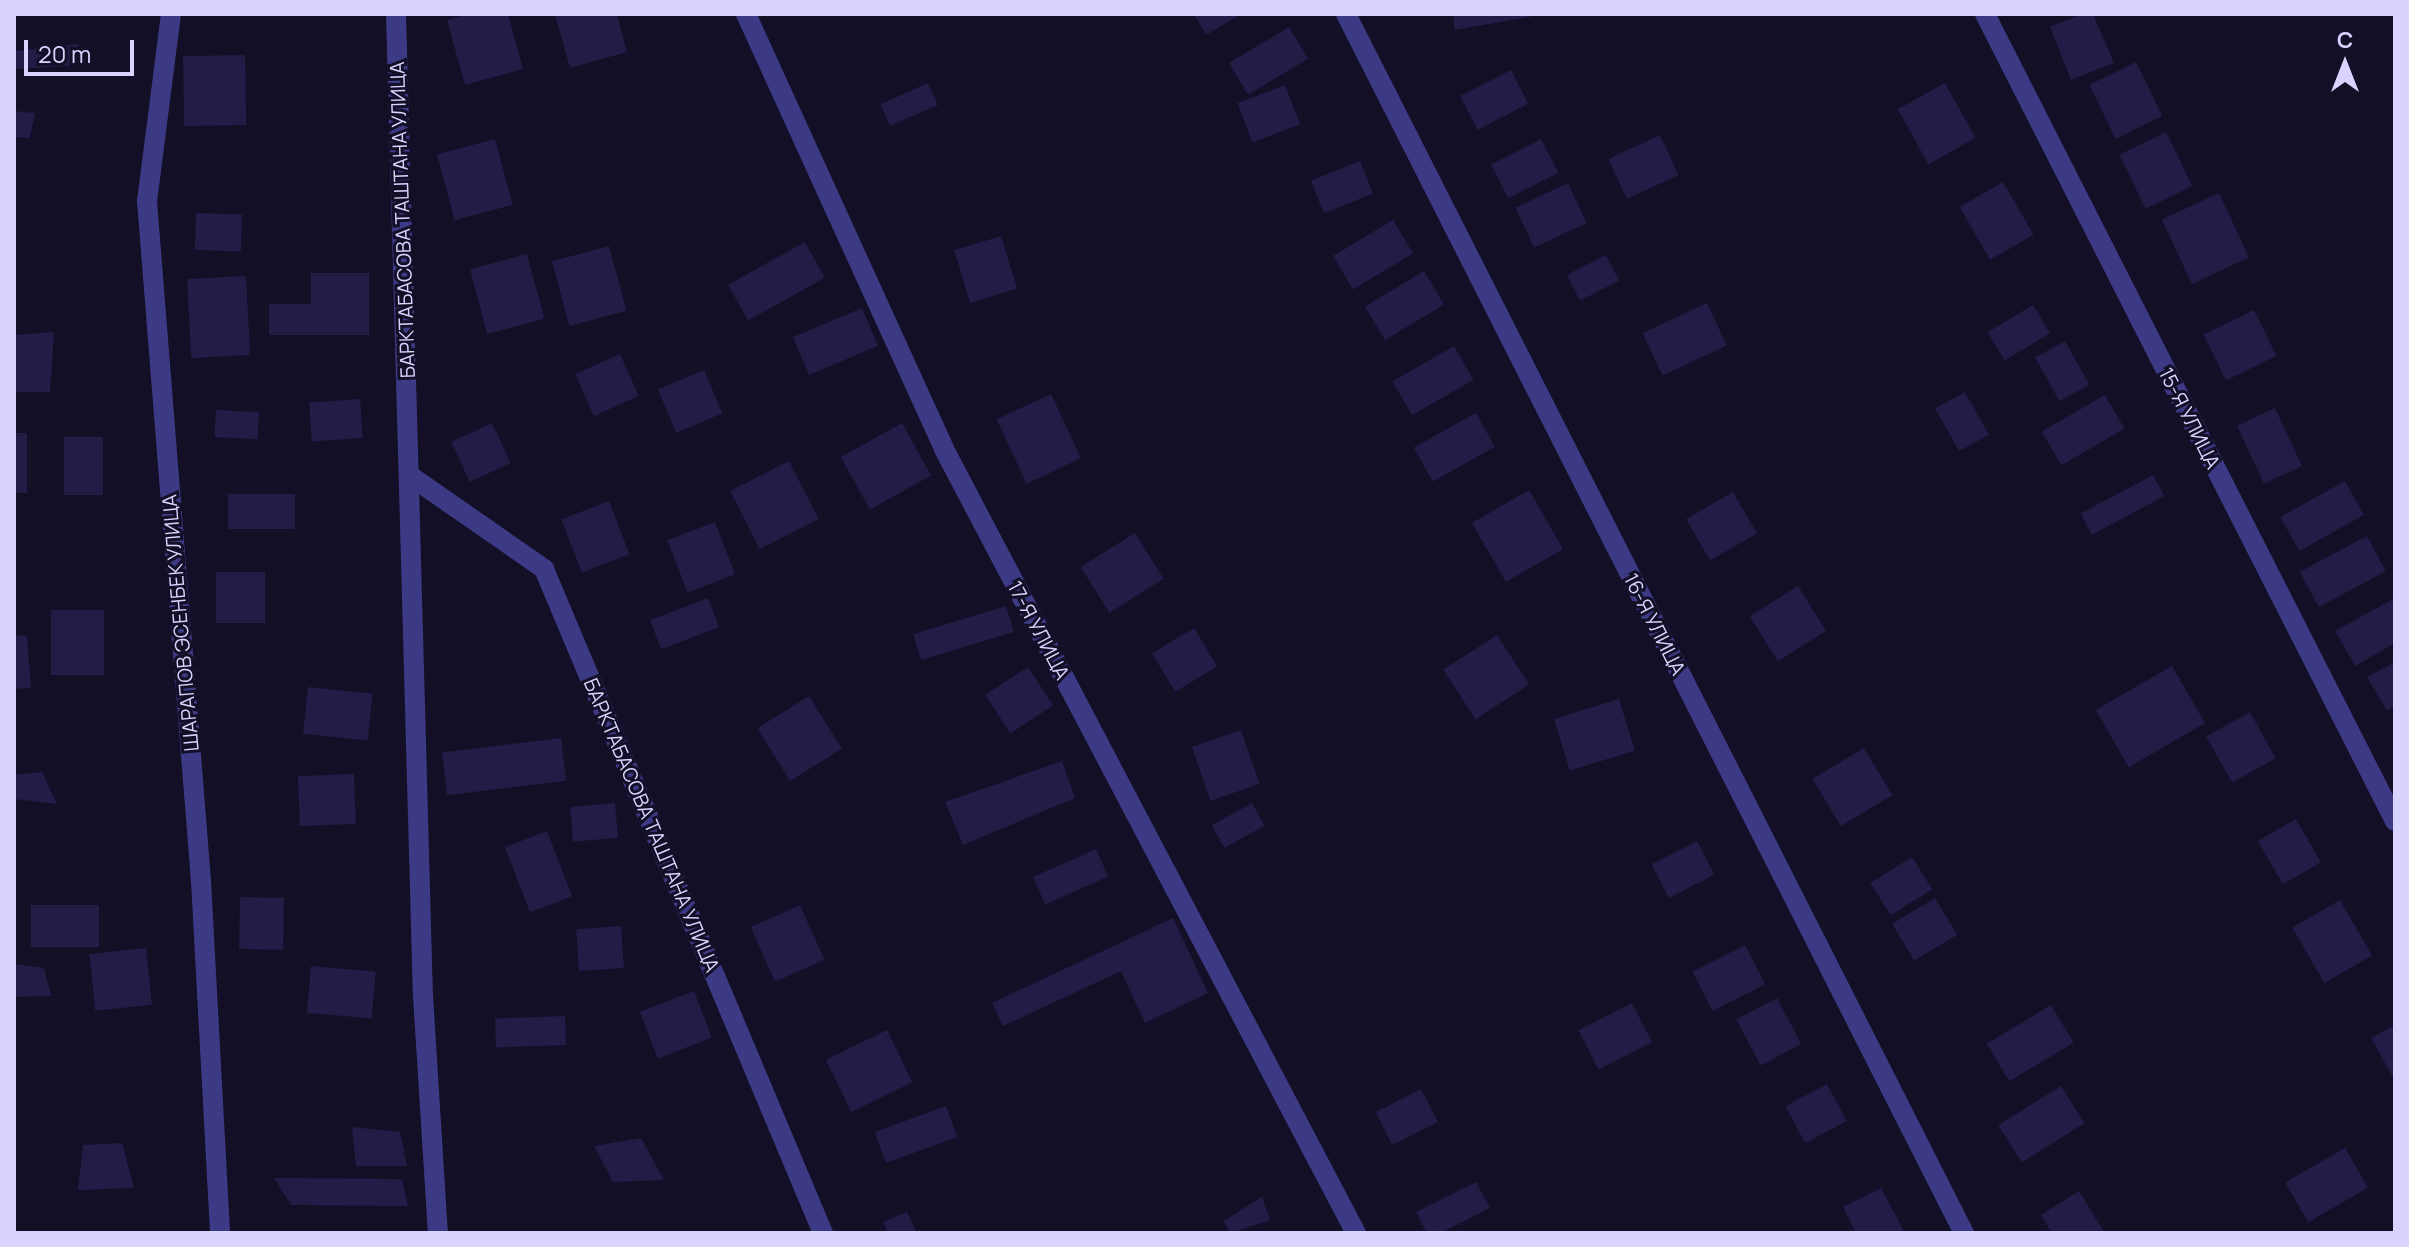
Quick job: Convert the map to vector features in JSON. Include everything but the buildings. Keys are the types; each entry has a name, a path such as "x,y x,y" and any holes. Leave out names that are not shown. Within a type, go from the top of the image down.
{"street":[{"name":"ШАРАПОВ ЭСЕНБЕК УЛИЦА","path":"171,14 147,201 201,881 220,1233"},
{"name":"БАРКТАБАСОВА ТАШТАНА УЛИЦА","path":"396,14 423,996 438,1233"},
{"name":"17-Я УЛИЦА","path":"746,14 944,449 1356,1233"},
{"name":"16-Я УЛИЦА","path":"1346,14 1964,1233"},
{"name":"15-Я УЛИЦА","path":"1985,14 2395,821"},
{"name":"БАРКТАБАСОВА ТАШТАНА УЛИЦА","path":"409,475 544,569 823,1233"}]}
